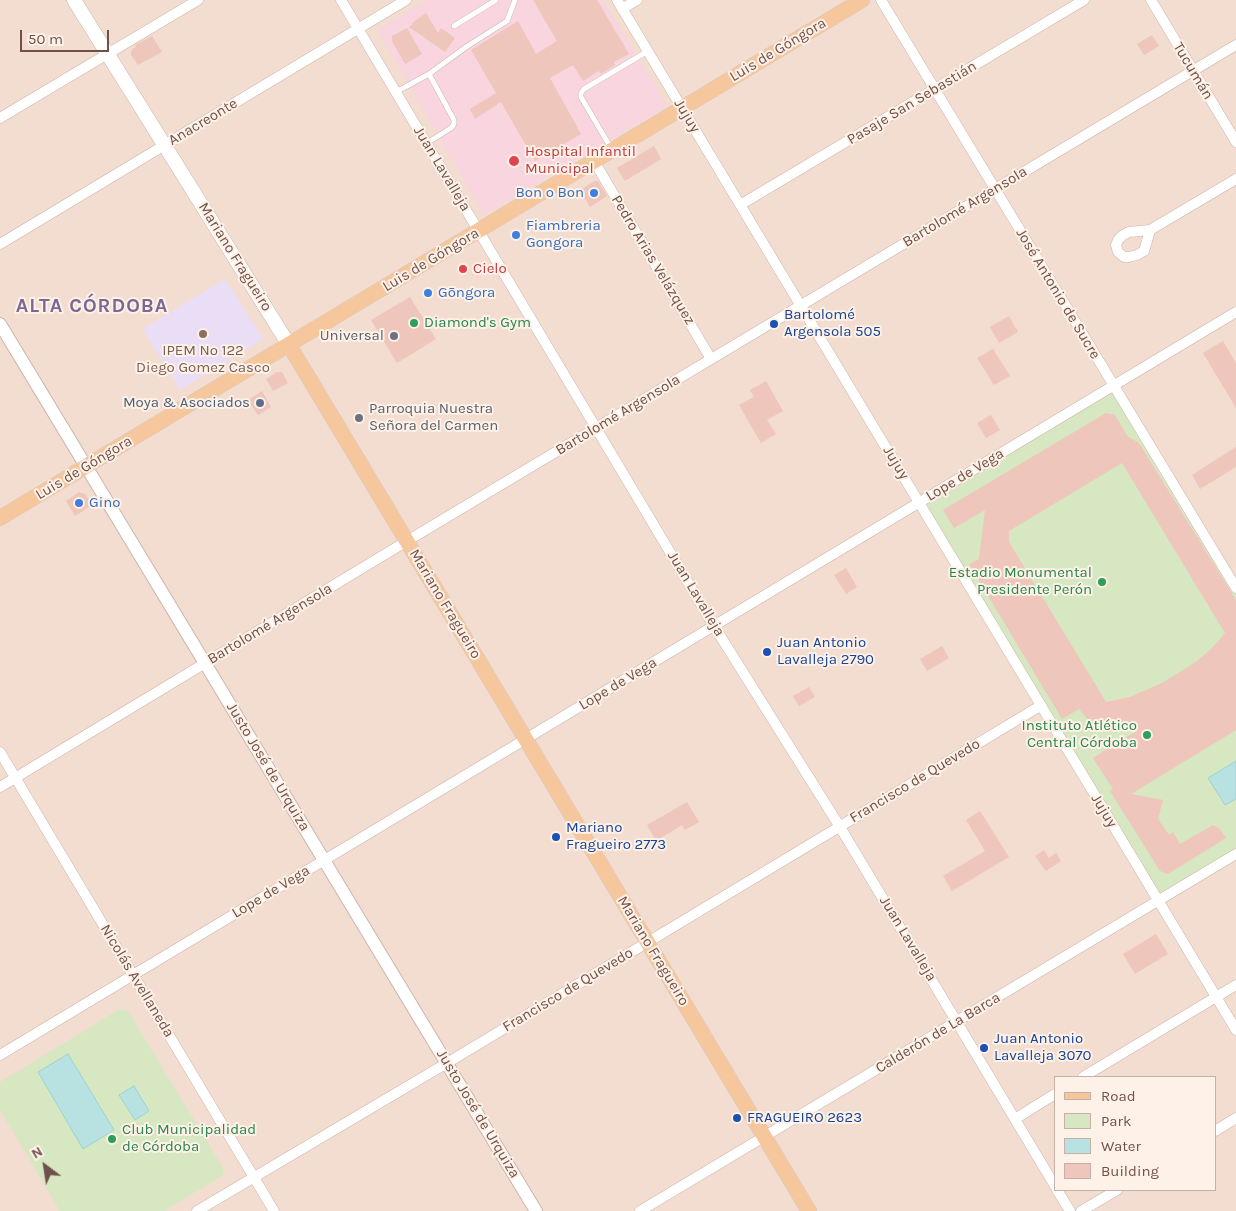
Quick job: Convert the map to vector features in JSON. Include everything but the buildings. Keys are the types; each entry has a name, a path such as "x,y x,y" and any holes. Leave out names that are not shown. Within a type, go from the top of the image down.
{"main road":[{"name":"Mariano Fragueiro","path":"74,0 289,345 809,1211"},
{"name":"Luis de Góngora","path":"0,518 862,0"}],"street":[{"path":"0,118 198,0"},
{"name":"Juan Lavalleja","path":"341,0 714,626 840,827 1054,1184"},
{"name":"Anacreonte","path":"0,244 406,0"},
{"path":"620,5 638,0"},
{"name":"José Antonio de Sucre","path":"881,0 1236,587"},
{"name":"Pasaje San Sebastián","path":"740,205 1084,0"},
{"name":"Tucumán","path":"1151,0 1236,142"},
{"name":"Jujuy","path":"620,5 1236,1030"},
{"name":"Bartolomé Argensola","path":"0,787 1236,45"},
{"name":"Pedro Arias Velázquez","path":"594,161 711,359"},
{"path":"1150,230 1236,179"},
{"name":"Lope de Vega","path":"0,1055 1236,312"},
{"name":"Justo José de Urquiza","path":"0,324 536,1211"},
{"name":"Francisco de Quevedo","path":"198,1211 1040,706"},
{"name":"Nicolás Avellaneda","path":"0,752 274,1211"},
{"name":"Calderón de La Barca","path":"640,1211 1236,854"},
{"path":"1085,1076 1236,986"},
{"path":"1014,1119 1054,1095"},
{"path":"1216,1130 1236,1118"},
{"path":"1058,1191 1070,1211"},
{"path":"1082,1211 1115,1191"}],"lane":[{"path":"454,26 496,0"},
{"path":"396,92 428,74 466,46 507,21 515,0"},
{"path":"612,151 581,93 648,51"},
{"path":"427,143 452,128 454,124 454,120 428,74"}],"shaded area":[{"path":"0,0 1236,0 1236,1211 0,1211"},
{"name":"Hospital Infantil Municipal","path":"428,0 603,0 667,106 484,215 378,30"},
{"name":"IPEM Nº 122 Diego Gomez Casco","path":"225,279 263,339 180,390 143,329"}],"green space":[{"name":"Instituto Atlético Central Córdoba","path":"1114,386 1236,588 1236,854 1158,901 919,503"},
{"name":"Club Municipalidad de Córdoba","path":"120,1009 128,1011 223,1168 223,1175 164,1211 60,1211 0,1110 0,1082"}],"water":[{"path":"1236,761 1236,799 1225,805 1208,778"},
{"path":"68,1054 114,1130 83,1149 38,1072"},
{"path":"134,1086 149,1111 135,1120 119,1095"}],"place":[{"name":"Hospital Infantil Municipal","path":"514,161"},
{"name":"Bon o Bon","path":"594,193"},
{"name":"Fiambreria Gongora","path":"516,235"},
{"name":"Cielo","path":"463,269"},
{"name":"Gōngora","path":"428,293"},
{"name":"Diamond's Gym","path":"414,323"},
{"name":"Bartolomé Argensola 505","path":"774,324"},
{"name":"IPEM Nº 122 Diego Gomez Casco","path":"203,334"},
{"name":"Universal","path":"394,336"},
{"name":"Moya & Asociados","path":"260,403"},
{"name":"Parroquia Nuestra Señora del Carmen","path":"359,418"},
{"name":"Gino","path":"79,503"},
{"name":"Estadio Monumental Presidente Perón","path":"1102,582"},
{"name":"Juan Antonio Lavalleja 2790","path":"767,652"},
{"name":"Instituto Atlético Central Córdoba","path":"1147,735"},
{"name":"Mariano Fragueiro 2773","path":"556,837"},
{"name":"Juan Antonio Lavalleja 3070","path":"984,1048"},
{"name":"FRAGUEIRO 2623","path":"737,1118"},
{"name":"Club Municipalidad de Córdoba","path":"112,1139"}],"district":[{"name":"ALTA CÓRDOBA","path":"92,306"}]}
